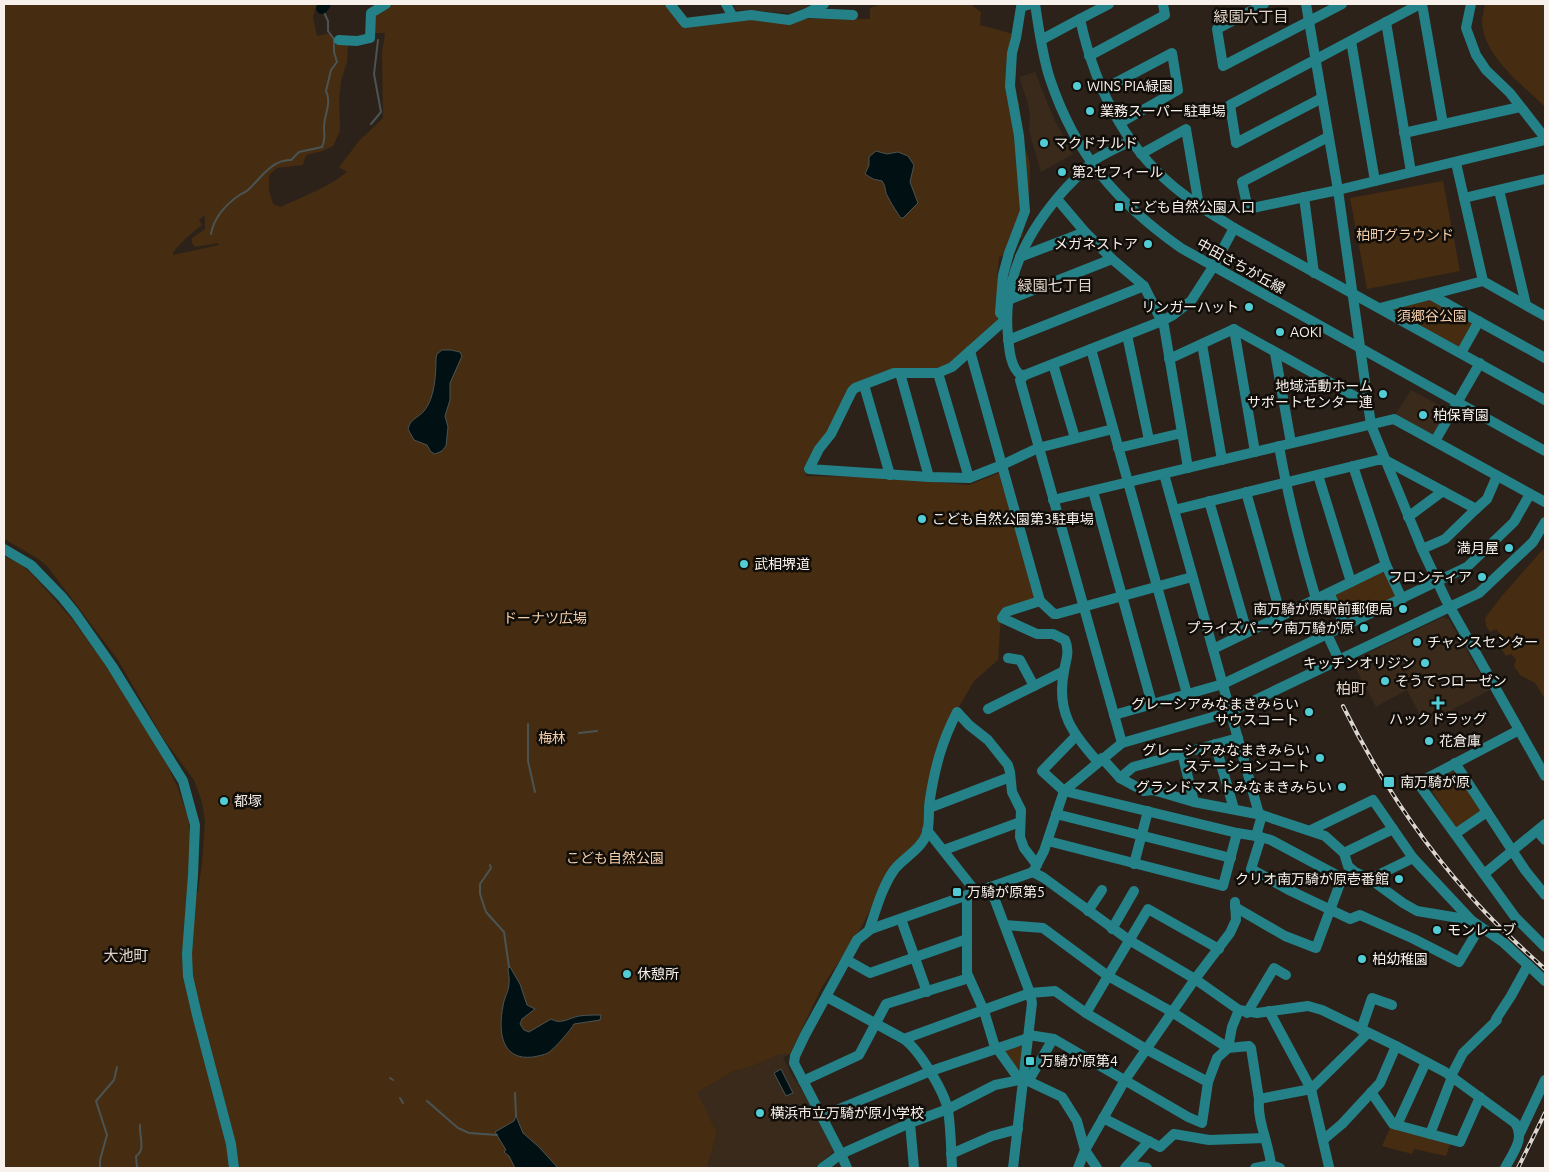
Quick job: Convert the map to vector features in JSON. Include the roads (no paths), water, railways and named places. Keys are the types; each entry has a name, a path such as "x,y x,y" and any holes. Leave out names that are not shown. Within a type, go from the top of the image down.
{"street":[{"path":"339,40 357,41 370,38 371,13 386,4"},
{"path":"670,4 685,23 751,15 789,20 824,4"},
{"path":"726,4 733,17"},
{"path":"1006,320 1000,313 1002,275 1008,253 1025,212 1019,136 1010,86 1010,71 1021,7 1031,4"},
{"name":"中田さちが丘線","path":"1035,4 1050,77 1067,122 1091,163 1113,190 1153,228 1181,248 1213,267 1545,451"},
{"path":"1041,40 1109,4"},
{"path":"1089,56 1165,15 1163,4"},
{"path":"1264,4 1217,29 1223,66 1342,4"},
{"path":"1306,4 1338,190 1371,425 1408,517 1437,582 1545,776"},
{"path":"1322,98 1236,143 1230,105 1421,4 1443,124"},
{"path":"1328,136 1242,182 1248,209 1456,163 1545,139 1510,92 1486,70 1476,55 1466,28 1471,4"},
{"path":"807,13 853,16"},
{"path":"1080,19 1089,56 1102,90 1130,141 1158,173 1199,206 1234,228 1545,400"},
{"path":"1386,22 1411,172"},
{"path":"1351,41 1375,181"},
{"path":"1102,90 1172,53 1178,90 1120,123"},
{"path":"1404,133 1520,107"},
{"path":"1141,154 1186,129 1199,206"},
{"path":"1025,375 1021,375 1015,370 1008,340 1006,320 1011,285 1020,257 1036,226 1057,199 1091,163 1130,141"},
{"path":"1456,163 1483,281"},
{"path":"1464,198 1545,179"},
{"path":"1499,190 1526,305"},
{"path":"1304,197 1314,273"},
{"path":"1057,199 1085,232 1112,259 1144,286 1162,321 1188,468"},
{"path":"1122,742 1020,385 1021,377 1162,321 1180,310 1191,301 1213,267 1234,228"},
{"path":"1020,257 1085,232"},
{"path":"1008,300 1112,259"},
{"path":"1380,308 1483,281 1545,316"},
{"path":"1008,340 1144,286"},
{"path":"1430,295 1545,358"},
{"path":"1006,320 952,367 938,373 887,375 855,388 831,434 819,449 808,469 969,478 1038,448 1113,429"},
{"path":"1461,353 1479,322"},
{"path":"1170,359 1234,329"},
{"path":"1234,329 1367,403"},
{"path":"1234,329 1255,452"},
{"path":"1127,335 1149,440"},
{"path":"1202,344 1222,460"},
{"path":"1091,349 1187,694"},
{"path":"970,351 1040,601 1054,614 1192,577"},
{"path":"1275,352 1291,443"},
{"path":"1435,441 1480,363"},
{"path":"1053,364 1075,438"},
{"path":"900,373 929,477"},
{"path":"938,373 969,478"},
{"path":"864,385 890,474"},
{"path":"1053,500 1394,419 1545,502"},
{"path":"1118,448 1182,433"},
{"path":"1279,446 1285,483 1316,599"},
{"path":"1174,510 1378,460 1386,460 1476,509"},
{"path":"1353,466 1386,565 1402,599"},
{"path":"1164,474 1222,684 1261,814 1259,836 1250,870 1350,919 1360,915 1459,962 1480,927"},
{"path":"1318,475 1351,582"},
{"path":"1422,549 1445,539 1487,499 1497,476"},
{"path":"1093,491 1152,704"},
{"path":"1408,517 1443,491"},
{"path":"1246,492 1280,616"},
{"path":"1114,715 1222,684 1468,567 1514,522 1530,494"},
{"path":"1209,501 1247,632"},
{"path":"847,1168 794,1063 795,1056 857,940 869,930 990,887 1035,868 1048,841 1064,791 1122,742 1230,712 1484,590 1533,542 1545,522"},
{"path":"4,549 31,565 75,613 112,666 183,781 195,825 194,875 187,954 188,976 232,1144 234,1168"},
{"path":"1212,648 1386,565"},
{"path":"1329,592 1345,626"},
{"path":"1040,601 1006,612 1002,618 1038,634 1053,634 1065,640 1068,646 1064,671 1064,715 1076,736 1120,778 1144,791 1153,790 1194,802 1261,814 1311,830 1325,836 1344,853 1348,866 1355,872 1370,879 1416,911 1471,920"},
{"path":"1327,634 1339,660"},
{"path":"1008,658 1020,660 1034,686"},
{"path":"988,710 1064,671"},
{"path":"869,930 885,886 894,870 919,846 927,834 929,808 941,745 957,712 972,722 1008,765 1012,792 1021,810 1020,837 1035,868 1044,878 1088,911 1129,940 1195,979 1243,1011 1268,1011 1308,1006 1322,1010 1396,1046 1452,1077 1515,1123 1520,1133"},
{"path":"1519,730 1418,783 1515,917 1545,947"},
{"path":"1076,736 1042,771 1064,791 1237,833 1259,836 1271,840 1342,878 1316,948 1285,936 1235,904 1236,920 1230,933 1195,979 1125,1080 1085,1150 1078,1168"},
{"path":"1120,778 1133,767 1238,738"},
{"path":"1215,744 1234,809"},
{"path":"1182,753 1194,802"},
{"path":"1455,763 1525,870 1545,895"},
{"path":"929,808 1010,777"},
{"path":"1311,830 1372,800 1413,858 1471,920 1504,943 1545,981"},
{"path":"1134,864 1148,811"},
{"path":"1455,834 1487,812"},
{"path":"1056,814 1231,858"},
{"path":"944,850 1020,822"},
{"path":"1484,874 1541,827 1545,840"},
{"path":"1344,853 1393,829"},
{"path":"927,830 944,850 971,894 967,939 967,973 984,1010 996,1048 1024,1079 1066,1100 1077,1121 1085,1150 1097,1168"},
{"path":"1048,841 1223,886 1237,833"},
{"path":"1370,879 1413,858"},
{"path":"990,887 1030,993 1032,1004 1014,1168"},
{"path":"1088,911 1102,890"},
{"path":"1112,928 1134,891"},
{"path":"1086,1013 1148,909 1219,949"},
{"path":"901,919 927,992"},
{"path":"1005,925 1043,928 1108,976 1172,1012 1228,1048 1249,1046 1251,1048 1259,1099 1258,1108 1265,1138 1275,1167 1255,1168"},
{"path":"846,960 870,973 967,939"},
{"path":"1430,1134 1463,1053 1496,1020 1528,964"},
{"path":"822,1116 931,1071 1029,1036 1053,1039 1188,1117 1202,1123 1208,1082 1217,1058 1227,1051 1232,1027 1274,968 1286,974"},
{"path":"803,1081 859,1055 886,1004 969,978"},
{"path":"904,1039 1030,993 1055,991 1086,1013 1146,1049 1208,1082"},
{"path":"827,997 904,1039 931,1071 948,1109 952,1168"},
{"path":"1259,1099 1312,1089 1365,1031 1372,998 1392,1005"},
{"path":"1268,1011 1312,1089 1330,1168"},
{"path":"822,1168 841,1154 910,1123 948,1109 995,1085 1024,1079 1053,1039"},
{"path":"1323,1140 1342,1124 1380,1083 1396,1046"},
{"path":"1397,1125 1426,1062"},
{"path":"1505,1168 1545,1080"},
{"path":"1371,1092 1393,1124 1460,1142 1480,1097"},
{"path":"1103,1118 1160,1147 1174,1134 1209,1140 1265,1138"},
{"path":"910,1123 914,1168"},
{"path":"951,1154 992,1136 1018,1129"},
{"path":"1127,1166 1149,1141"},
{"path":"1127,1166 1147,1168"}],"waterway":[{"path":"322,8 325,4"},
{"path":"211,234 215,222 226,207 248,190 272,166 291,160 299,152 322,147 328,104 326,91 331,70 337,62 334,52 334,39 328,31 328,21 322,8"},
{"path":"371,124 381,112 374,74 378,40"},
{"path":"528,724 528,761 535,792"},
{"path":"579,733 597,731"},
{"path":"490,865 491,868 480,884 480,894 486,912 504,932 509,967"},
{"path":"100,1168 100,1160 107,1135 96,1101 114,1080 117,1067"},
{"path":"515,1093 516,1116"},
{"path":"400,1098 403,1103"},
{"path":"427,1101 458,1128 469,1133 497,1135"},
{"path":"137,1168 136,1156 141,1150 140,1125"}],"railway":[{"path":"1343,706 1389,788 1424,840 1485,912 1545,969"},
{"path":"1518,1168 1545,1113"}],"place":[{"name":"WINS PIA緑園","path":"1077,86"},
{"name":"業務スーパー駐車場","path":"1090,111"},
{"name":"マクドナルド","path":"1044,143"},
{"name":"第2セフィール","path":"1062,172"},
{"name":"こども自然公園入口","path":"1119,207"},
{"name":"メガネストア","path":"1148,244"},
{"name":"リンガーハット","path":"1249,307"},
{"name":"AOKI","path":"1280,332"},
{"name":"地域活動ホーム サポートセンター連","path":"1383,394"},
{"name":"柏保育園","path":"1423,415"},
{"name":"こども自然公園第3駐車場","path":"922,519"},
{"name":"満月屋","path":"1509,548"},
{"name":"武相堺道","path":"744,564"},
{"name":"フロンティア","path":"1482,577"},
{"name":"南万騎が原駅前郵便局","path":"1403,609"},
{"name":"プライズパーク南万騎が原","path":"1364,628"},
{"name":"チャンスセンター","path":"1417,642"},
{"name":"キッチンオリジン","path":"1425,663"},
{"name":"そうてつローゼン","path":"1385,681"},
{"name":"ハックドラッグ","path":"1438,703"},
{"name":"グレーシアみなまきみらい サウスコート","path":"1309,712"},
{"name":"花倉庫","path":"1429,741"},
{"name":"グレーシアみなまきみらい ステーションコート","path":"1320,758"},
{"name":"南万騎が原","path":"1389,782"},
{"name":"グランドマストみなまきみらい","path":"1342,787"},
{"name":"都塚","path":"224,801"},
{"name":"クリオ南万騎が原壱番館","path":"1399,879"},
{"name":"万騎が原第5","path":"957,892"},
{"name":"モンレーブ","path":"1437,930"},
{"name":"柏幼稚園","path":"1362,959"},
{"name":"休憩所","path":"627,974"},
{"name":"万騎が原第4","path":"1030,1061"},
{"name":"横浜市立万騎が原小学校","path":"760,1113"}],"district":[{"name":"緑園六丁目","path":"1251,17"},
{"name":"緑園七丁目","path":"1055,286"},
{"name":"柏町","path":"1351,689"},
{"name":"大池町","path":"126,956"}],"park label":[{"name":"柏町グラウンド","path":"1405,235"},
{"name":"須郷谷公園","path":"1432,316"},
{"name":"ドーナツ広場","path":"545,618"},
{"name":"梅林","path":"552,738"},
{"name":"こども自然公園","path":"615,858"}]}
